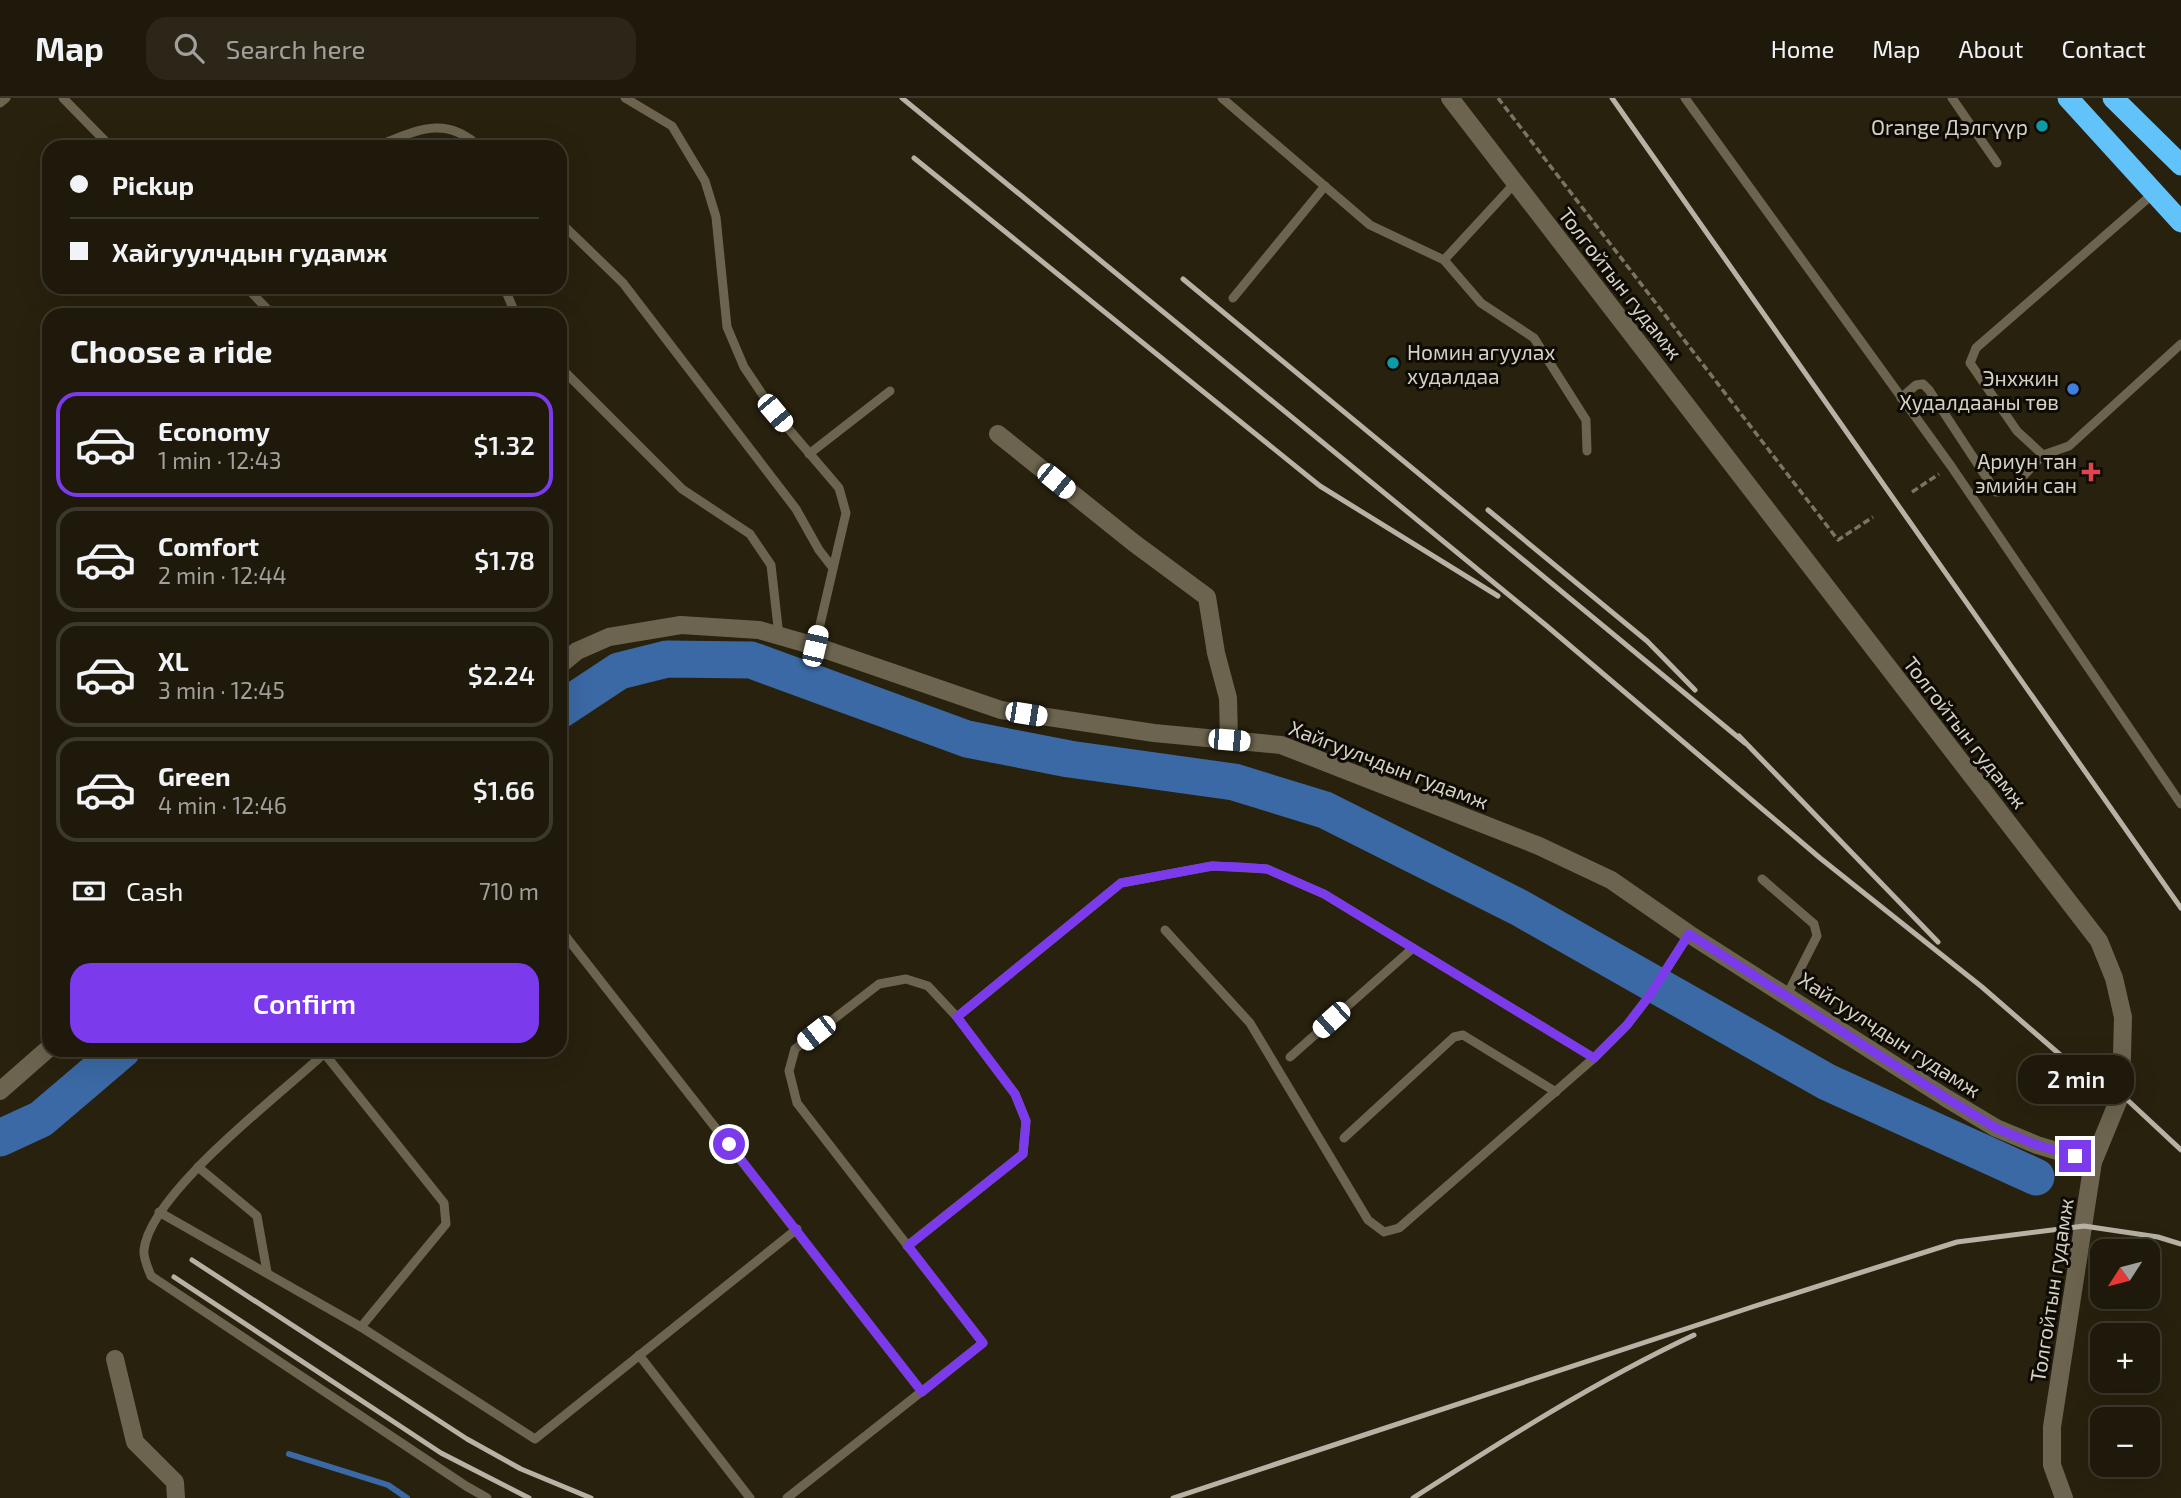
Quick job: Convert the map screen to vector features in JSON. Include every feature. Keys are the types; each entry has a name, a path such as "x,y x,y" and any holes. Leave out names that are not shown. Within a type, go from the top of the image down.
{"highway":[{"path":"2068,98 2181,222"},
{"path":"2113,98 2181,165"}],"street":[{"name":"Толгойтын гудамж","path":"1450,98 2099,942 2114,978 2123,1017 2121,1094 2093,1162 2052,1427 2052,1465 2064,1498"},
{"path":"998,434 1134,543 1207,597 1216,653 1228,698 1229,740"},
{"name":"Хайгуулчдын гудамж","path":"567,660 609,637 681,625 759,630 815,646 1001,710 1154,733 1281,745 1539,846 1611,880 1689,934 1996,1128 2037,1145 2093,1162"},
{"path":"0,1091 42,1054"},
{"path":"115,1359 135,1442 175,1482 176,1498"}],"lane":[{"path":"0,103 6,98"},
{"path":"63,98 104,140"},
{"path":"625,98 672,126 705,181 716,217 727,327 744,367 775,413 839,488 846,513 815,646"},
{"path":"1222,98 1370,225 1444,260 1481,303 1534,338 1586,420 1587,451"},
{"path":"1685,98 1951,466 2181,804"},
{"path":"1952,98 1997,163"},
{"path":"394,140 428,128 447,127 472,140"},
{"path":"1444,260 1515,183"},
{"path":"1233,298 1325,186"},
{"path":"2043,454 2017,431 1970,363 1976,348 2155,192"},
{"path":"567,229 623,282 796,509 819,550 833,568"},
{"path":"253,294 266,308"},
{"path":"1901,398 1916,385 1923,384 1996,492 2002,492 2010,488 2043,454 2069,446 2181,344"},
{"path":"567,375 682,489 750,534 771,565 779,636"},
{"path":"809,454 890,391"},
{"path":"957,1017 1121,883 1212,866 1267,869 1324,894 1594,1058"},
{"path":"1762,879 1814,924 1817,936 1787,995"},
{"path":"1165,930 1250,1023 1368,1220 1384,1232 1399,1228 1594,1058 1627,1025 1650,995 1689,934"},
{"path":"567,938 922,1392"},
{"path":"1290,1057 1413,948"},
{"path":"787,1498 983,1343 797,1103 789,1071 795,1049 878,984 906,979 928,986 957,1017 1015,1094 1026,1121 1023,1154 908,1246"},
{"path":"1344,1138 1454,1037 1463,1035 1556,1092"},
{"path":"320,1057 198,1167 159,1212 143,1252 151,1276 488,1498"},
{"path":"330,1057 444,1203 446,1224 361,1327"},
{"path":"198,1167 257,1216 267,1272"},
{"path":"159,1212 361,1327 535,1439 797,1229"},
{"path":"639,1356 750,1498"}],"path":[{"path":"1498,98 1838,540 1873,517"},
{"path":"1912,492 1951,466"}],"waterway":[{"path":"567,705 619,671 667,659 751,660 967,739 1069,759 1234,782 1325,810 1520,908 1827,1082 2036,1177"},
{"path":"0,1138 41,1119 114,1057"},
{"path":"289,1454 388,1485 407,1498"}],"railway":[{"path":"902,98 1548,627 1820,858 1982,987 2065,1059 2121,1094 2181,1150"},
{"path":"1612,98 2181,908"},
{"path":"914,158 1320,486 1498,596"},
{"path":"1183,279 1745,743"},
{"path":"1488,510 1647,641 1695,690"},
{"path":"1739,736 1938,942"},
{"path":"1173,1498 1957,1242 2084,1226 2158,1237 2181,1244"},
{"path":"192,1260 467,1439 521,1469 591,1498"},
{"path":"174,1277 441,1453 529,1498"},
{"path":"1413,1498 1586,1391 1694,1335"}],"place":[{"name":"Orange Дэлгүүр","path":"2042,126"},
{"name":"Номин агуулах худалдаа","path":"1393,363"},
{"name":"Энхжин Худалдааны төв","path":"2073,389"},
{"name":"Ариун тан эмийн сан","path":"2091,472"}],"route":[{"path":"729,1144 922,1392 983,1343 908,1246 1023,1154 1026,1121 1015,1094 957,1017 1121,883 1212,866 1267,869 1324,894 1594,1058 1627,1025 1650,995 1689,934 1996,1128 2037,1145 2075,1156"}]}
